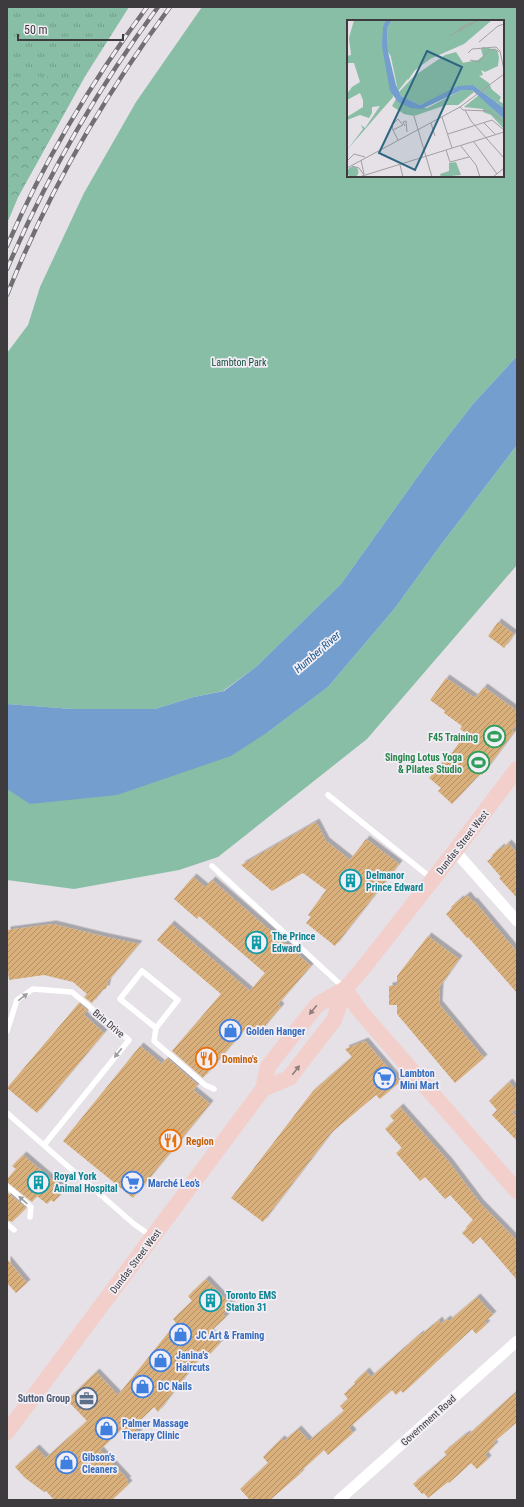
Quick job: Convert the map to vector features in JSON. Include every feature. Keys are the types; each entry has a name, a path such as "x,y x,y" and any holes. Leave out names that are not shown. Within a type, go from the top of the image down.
{"main road":[{"name":"Dundas Street West","path":"263,1089 290,1078 334,1020 345,989 455,851 517,769"},
{"name":"Dundas Street West","path":"7,1432 263,1089 268,1067 317,1005 345,989"},
{"path":"345,989 360,1011 517,1191"}],"street":[{"path":"455,851 517,921"},
{"name":"Government Road","path":"339,1500 517,1341"}],"lane":[{"path":"328,795 433,879"},
{"path":"212,866 345,989"},
{"path":"156,1028 120,999 142,971 178,1000 156,1028 154,1041 205,1085 214,1089"},
{"name":"Brin Drive","path":"7,1031 17,1000 34,989 72,992 129,1040 44,1146"},
{"path":"7,1113 130,1221 153,1237"},
{"path":"7,1186 31,1208 30,1217"},
{"path":"7,1224 14,1230"}],"green space":[{"path":"7,7 129,7 84,78 18,197 7,223"},
{"name":"Lambton Park","path":"202,7 517,7 517,356 473,404 431,458 341,584 257,666 223,691 194,697 155,709 72,709 7,704 7,353 28,325 40,287 84,193 136,102"},
{"path":"32,76 84,78 18,197 7,223 7,86"},
{"path":"517,445 517,565 367,739 218,857 179,870 74,889 7,880 7,789 268,732 328,687 395,608"}],"water":[{"name":"Humber River","path":"517,356 517,445 395,608 328,687 268,732 231,756 117,795 30,804 7,789 7,704 72,709 155,709 194,697 224,691 257,666 341,584 431,458 473,404"}],"building":[{"path":"498,622 514,634 504,648 488,636"},
{"path":"446,678 475,698 484,687 517,711 517,724 512,730 514,732 482,775 480,774 452,804 438,791 441,788 429,778 448,756 449,757 466,733 460,729 462,726 444,713 445,711 430,700"},
{"name":"Delmanor Prince Edward","path":"316,822 326,841 350,860 366,839 399,864 335,946 306,923 311,917 308,915 326,890 303,873 272,891 241,865"},
{"path":"508,843 517,853 517,898 499,878 501,877 487,861 493,857 492,855 501,847 502,849"},
{"path":"193,877 205,887 212,880 311,966 278,1004 281,1007 257,1035 247,1027 203,1078 172,1051 221,994 157,940 171,924 250,991 265,973 199,916 197,919 174,899"},
{"path":"467,895 473,902 474,901 517,952 517,993 446,914 452,908 451,907"},
{"path":"53,924 139,944 108,981 106,989 103,989 92,1003 84,997 87,994 73,982 44,975 9,980 7,963 7,930"},
{"path":"428,936 459,959 440,986 439,1004 484,1058 455,1083 397,1014 397,1005 389,1005 389,986 397,985 397,976"},
{"path":"79,1003 87,1010 84,1015 104,1033 37,1113 7,1088"},
{"path":"365,1041 400,1082 380,1099 376,1095 331,1133 263,1222 231,1198 313,1091 352,1057 345,1049"},
{"path":"140,1046 162,1064 167,1058 198,1085 193,1090 210,1104 133,1198 63,1141"},
{"path":"509,1082 513,1087 517,1087 517,1108 512,1112 517,1118 517,1141 492,1115 497,1110 489,1101"},
{"path":"400,1107 449,1162 480,1203 517,1241 517,1280 480,1237 473,1244 462,1233 473,1220 450,1195 445,1199 425,1177 420,1181 396,1153 402,1148 385,1129 394,1121 390,1116"},
{"name":"Royal York Animal Hospital","path":"23,1155 64,1190 54,1202 51,1200 47,1204 37,1196 32,1202 7,1182 7,1179 16,1169 12,1166"},
{"path":"7,1192 26,1208 12,1222 7,1220"},
{"path":"7,1259 27,1283 16,1293 7,1283"},
{"path":"206,1279 232,1306 223,1314 226,1317 210,1332 220,1343 207,1357 204,1352 158,1412 154,1407 133,1427 139,1433 131,1441 121,1430 100,1450 128,1480 126,1481 129,1484 112,1500 54,1500 46,1491 44,1492 25,1478 15,1467 36,1448 46,1458 87,1421 67,1400 96,1372 118,1395 176,1323 173,1319 192,1301 188,1296"},
{"path":"477,1297 493,1315 484,1322 487,1324 476,1334 472,1329 403,1393 401,1390 396,1395 392,1390 349,1428 353,1433 328,1455 324,1450 300,1472 301,1473 270,1500 250,1500 240,1489 268,1463 263,1457 281,1439 284,1441 298,1429 309,1441 344,1411 340,1406 348,1399 344,1394 366,1371 371,1377 420,1334 421,1335 439,1320 441,1324 447,1319 449,1321"},
{"path":"517,1391 517,1422 493,1443 495,1445 485,1455 488,1459 477,1469 471,1463 449,1483 448,1482 428,1498 424,1493 422,1494 413,1484 447,1455 444,1452 462,1437 467,1434 468,1435"}],"railway":[{"path":"7,246 21,214 70,122 107,64 147,7"},
{"path":"7,269 39,200 94,101 158,7"},
{"path":"7,295 40,219 79,146 122,75 170,7"}],"place":[{"name":"F45 Training","path":"494,737"},
{"name":"Singing Lotus Yoga & Pilates Studio","path":"478,763"},
{"name":"Delmanor Prince Edward","path":"350,881"},
{"name":"The Prince Edward","path":"256,942"},
{"name":"Golden Hanger","path":"230,1031"},
{"name":"Domino's","path":"207,1059"},
{"name":"Lambton Mini Mart","path":"384,1079"},
{"name":"Region","path":"170,1141"},
{"name":"Royal York Animal Hospital","path":"38,1182"},
{"name":"Marché Leo’s","path":"132,1183"},
{"name":"Toronto EMS Station 31","path":"210,1301"},
{"name":"JC Art & Framing","path":"180,1335"},
{"name":"Janina's Haircuts","path":"160,1361"},
{"name":"DC Nails","path":"142,1386"},
{"name":"Sutton Group","path":"86,1398"},
{"name":"Palmer Massage Therapy Clinic","path":"106,1429"},
{"name":"Gibson's Cleaners","path":"66,1463"}]}
